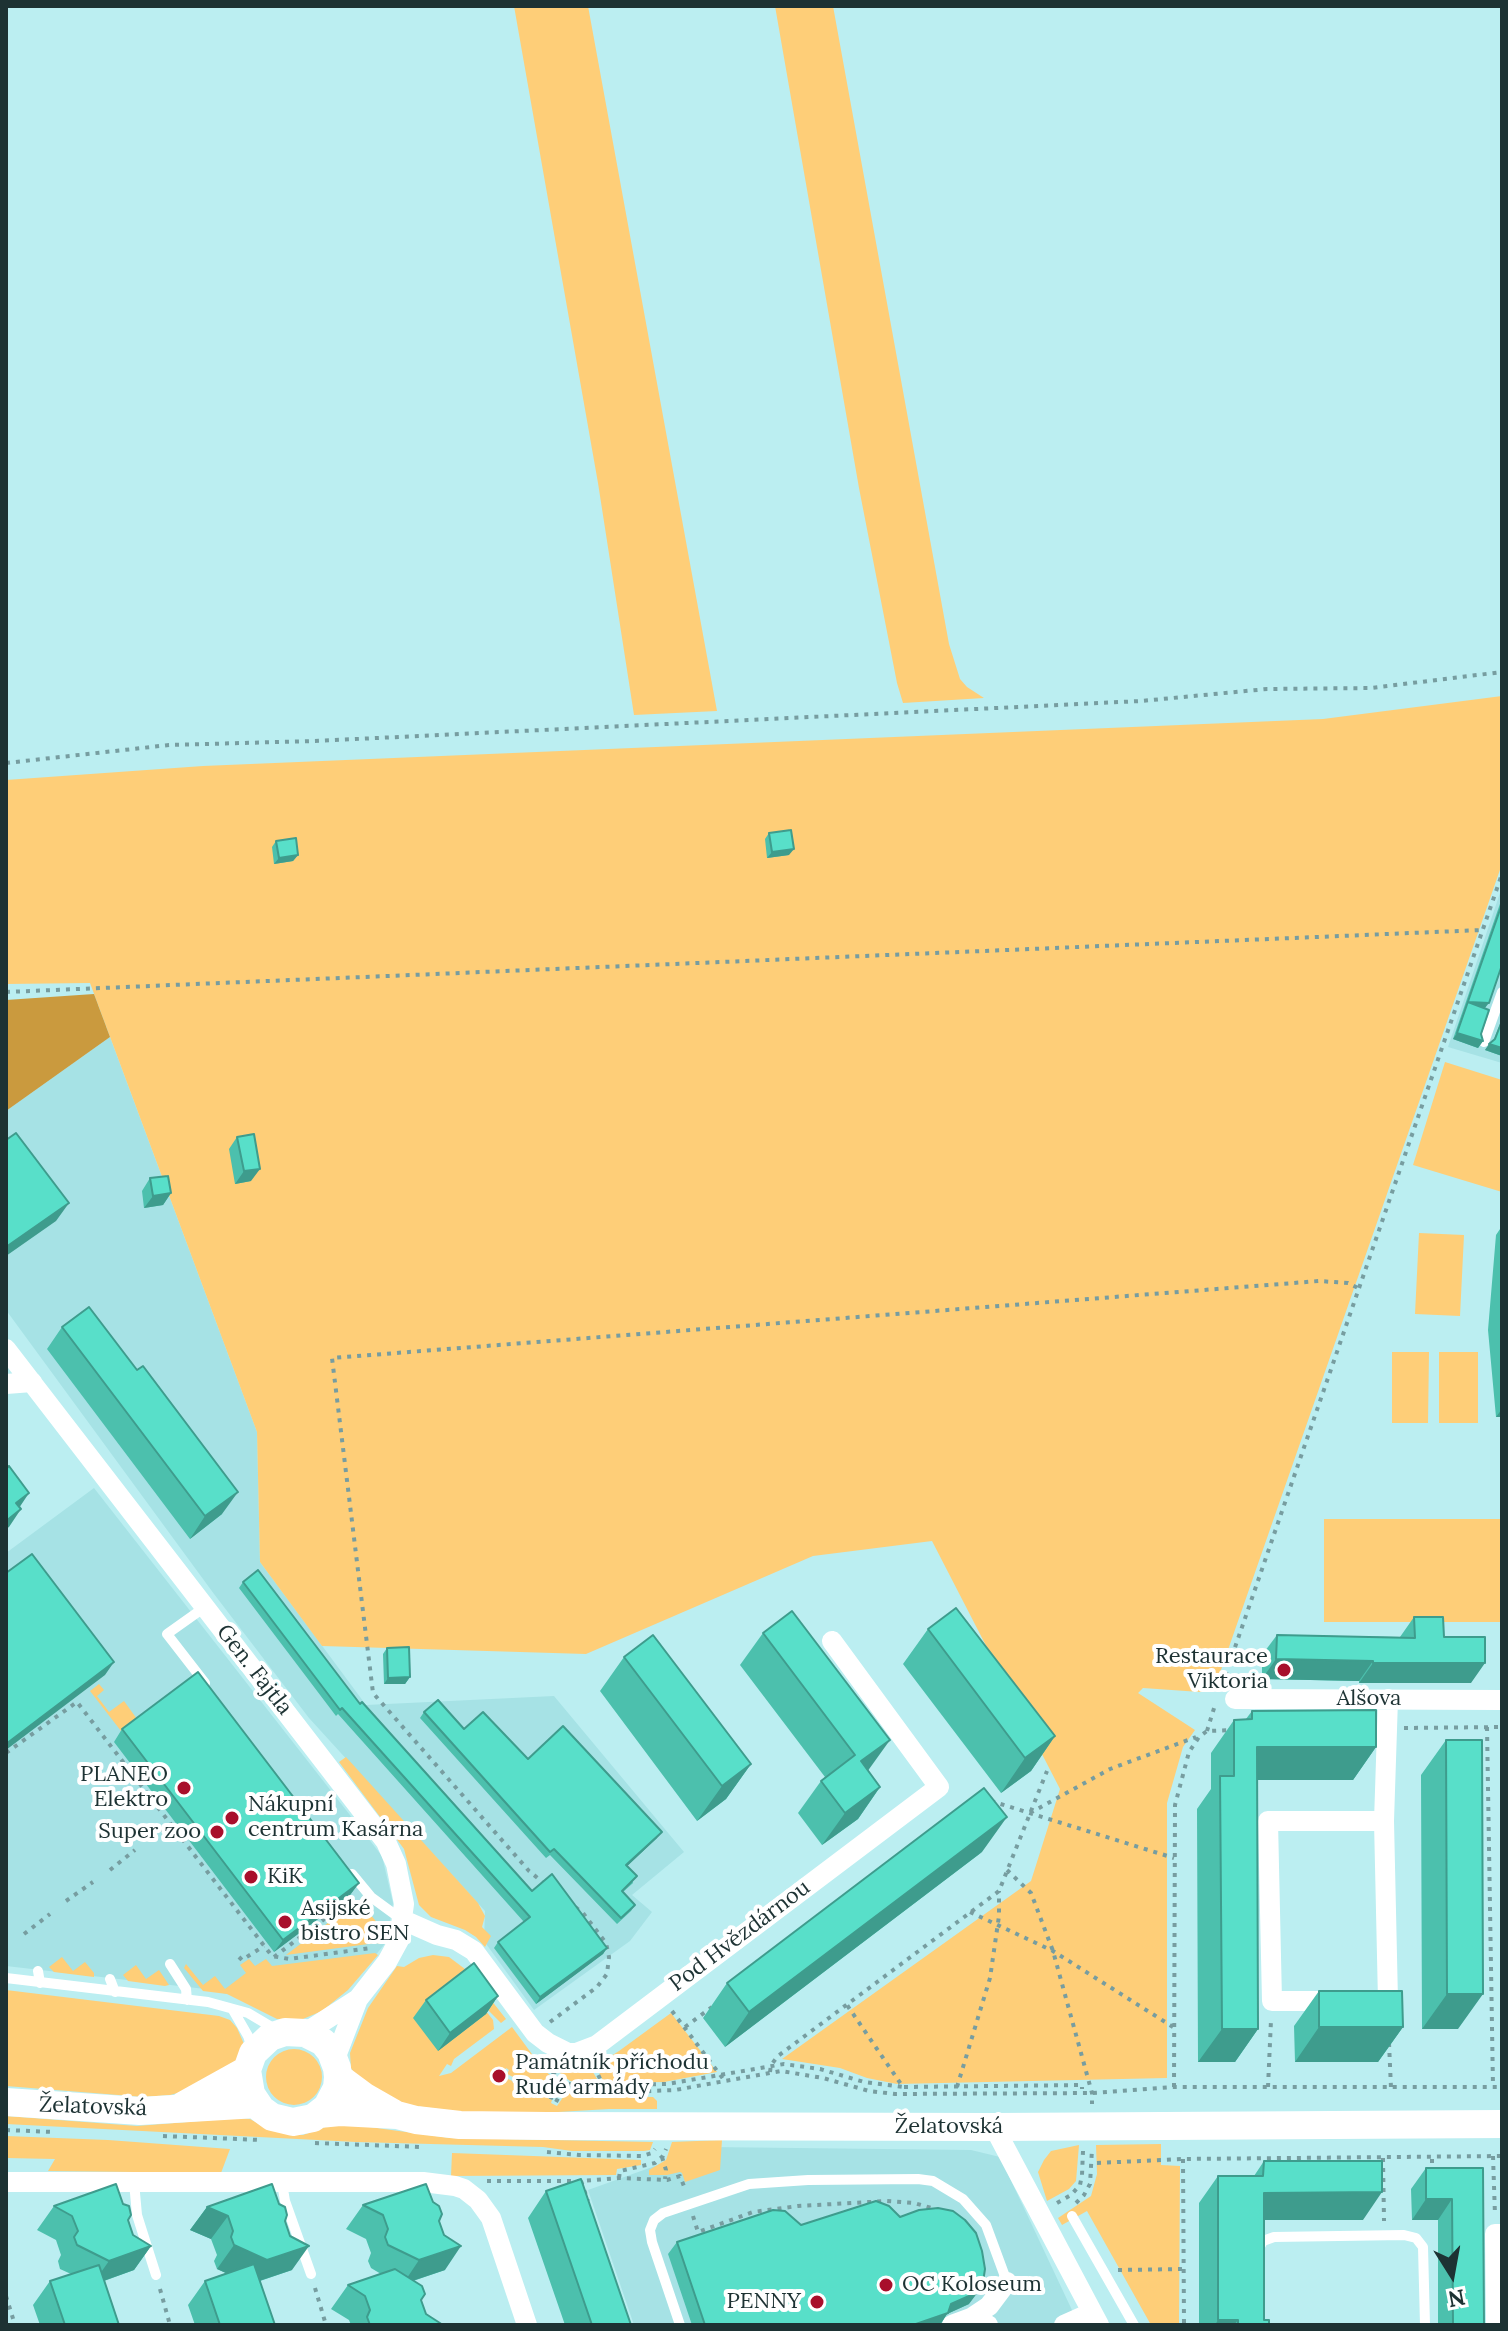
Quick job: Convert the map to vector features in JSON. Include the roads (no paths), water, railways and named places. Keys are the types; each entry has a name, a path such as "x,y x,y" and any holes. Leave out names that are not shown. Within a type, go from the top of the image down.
{"main road":[{"name":"Želatovská","path":"180,2107 250,2062 270,2037 295,2032 323,2042 336,2068 365,2097 397,2115"},
{"path":"250,2062 251,2094 257,2104"},
{"path":"319,2114 333,2098 336,2068"},
{"name":"Želatovská","path":"6,2102 120,2110 257,2104 272,2117 285,2121 306,2120 319,2114 340,2112 397,2115 439,2123 476,2125 994,2127 1502,2124"}],"street":[{"name":"Gen. Fajtla","path":"6,1349 386,1842 399,1876 404,1904 403,1920 396,1948 358,1999 336,2068"},
{"path":"6,1384 32,1382"},
{"name":"Pod Hvězdárnou","path":"403,1920 456,1940 474,1951 535,2033 548,2043 568,2053 583,2052 597,2045 939,1787 832,1641"},
{"name":"Alšova","path":"1223,1698 1502,1700"},
{"path":"1384,1821 1268,1821 1272,2001 1388,2001 1384,1821 1388,1699"},
{"name":"Gen. Fajtla","path":"295,2032 358,1999"},
{"path":"994,2127 1095,2319 1064,2325"},
{"path":"6,2182 423,2182 455,2186 478,2200 491,2218 527,2325"},
{"path":"1496,2325 1499,2234"},
{"path":"970,2323 989,2306 1007,2282"}],"lane":[{"path":"1484,1042 1502,992"},
{"path":"205,1607 167,1634 209,1688"},
{"path":"349,1871 371,1897 403,1920"},
{"path":"170,1964 186,1989 187,2000"},
{"path":"38,1971 40,1983"},
{"path":"6,1978 217,2004 248,2013 268,2026 295,2032"},
{"path":"110,1979 115,1992"},
{"path":"233,2010 248,2036 250,2062"},
{"path":"680,2325 652,2242 650,2230 654,2220 689,2203 749,2184 808,2180 933,2181 963,2199 986,2225 1007,2282"},
{"path":"134,2182 137,2215 156,2275"},
{"path":"282,2183 285,2201 311,2274"},
{"path":"1072,2211 1134,2325"},
{"path":"1257,2265 1258,2251 1263,2241 1274,2237 1404,2235 1416,2238 1423,2247 1425,2325"}],"place":[{"name":"Restaurace Viktoria","path":"1284,1670"},
{"name":"PLANEO Elektro","path":"184,1788"},
{"name":"Nákupní centrum Kasárna","path":"232,1818"},
{"name":"Super zoo","path":"217,1832"},
{"name":"KiK","path":"251,1877"},
{"name":"Asijské bistro SEN","path":"285,1922"},
{"name":"Památník příchodu Rudé armády","path":"499,2076"},
{"name":"OC Koloseum","path":"886,2285"},
{"name":"PENNY","path":"817,2302"}]}
